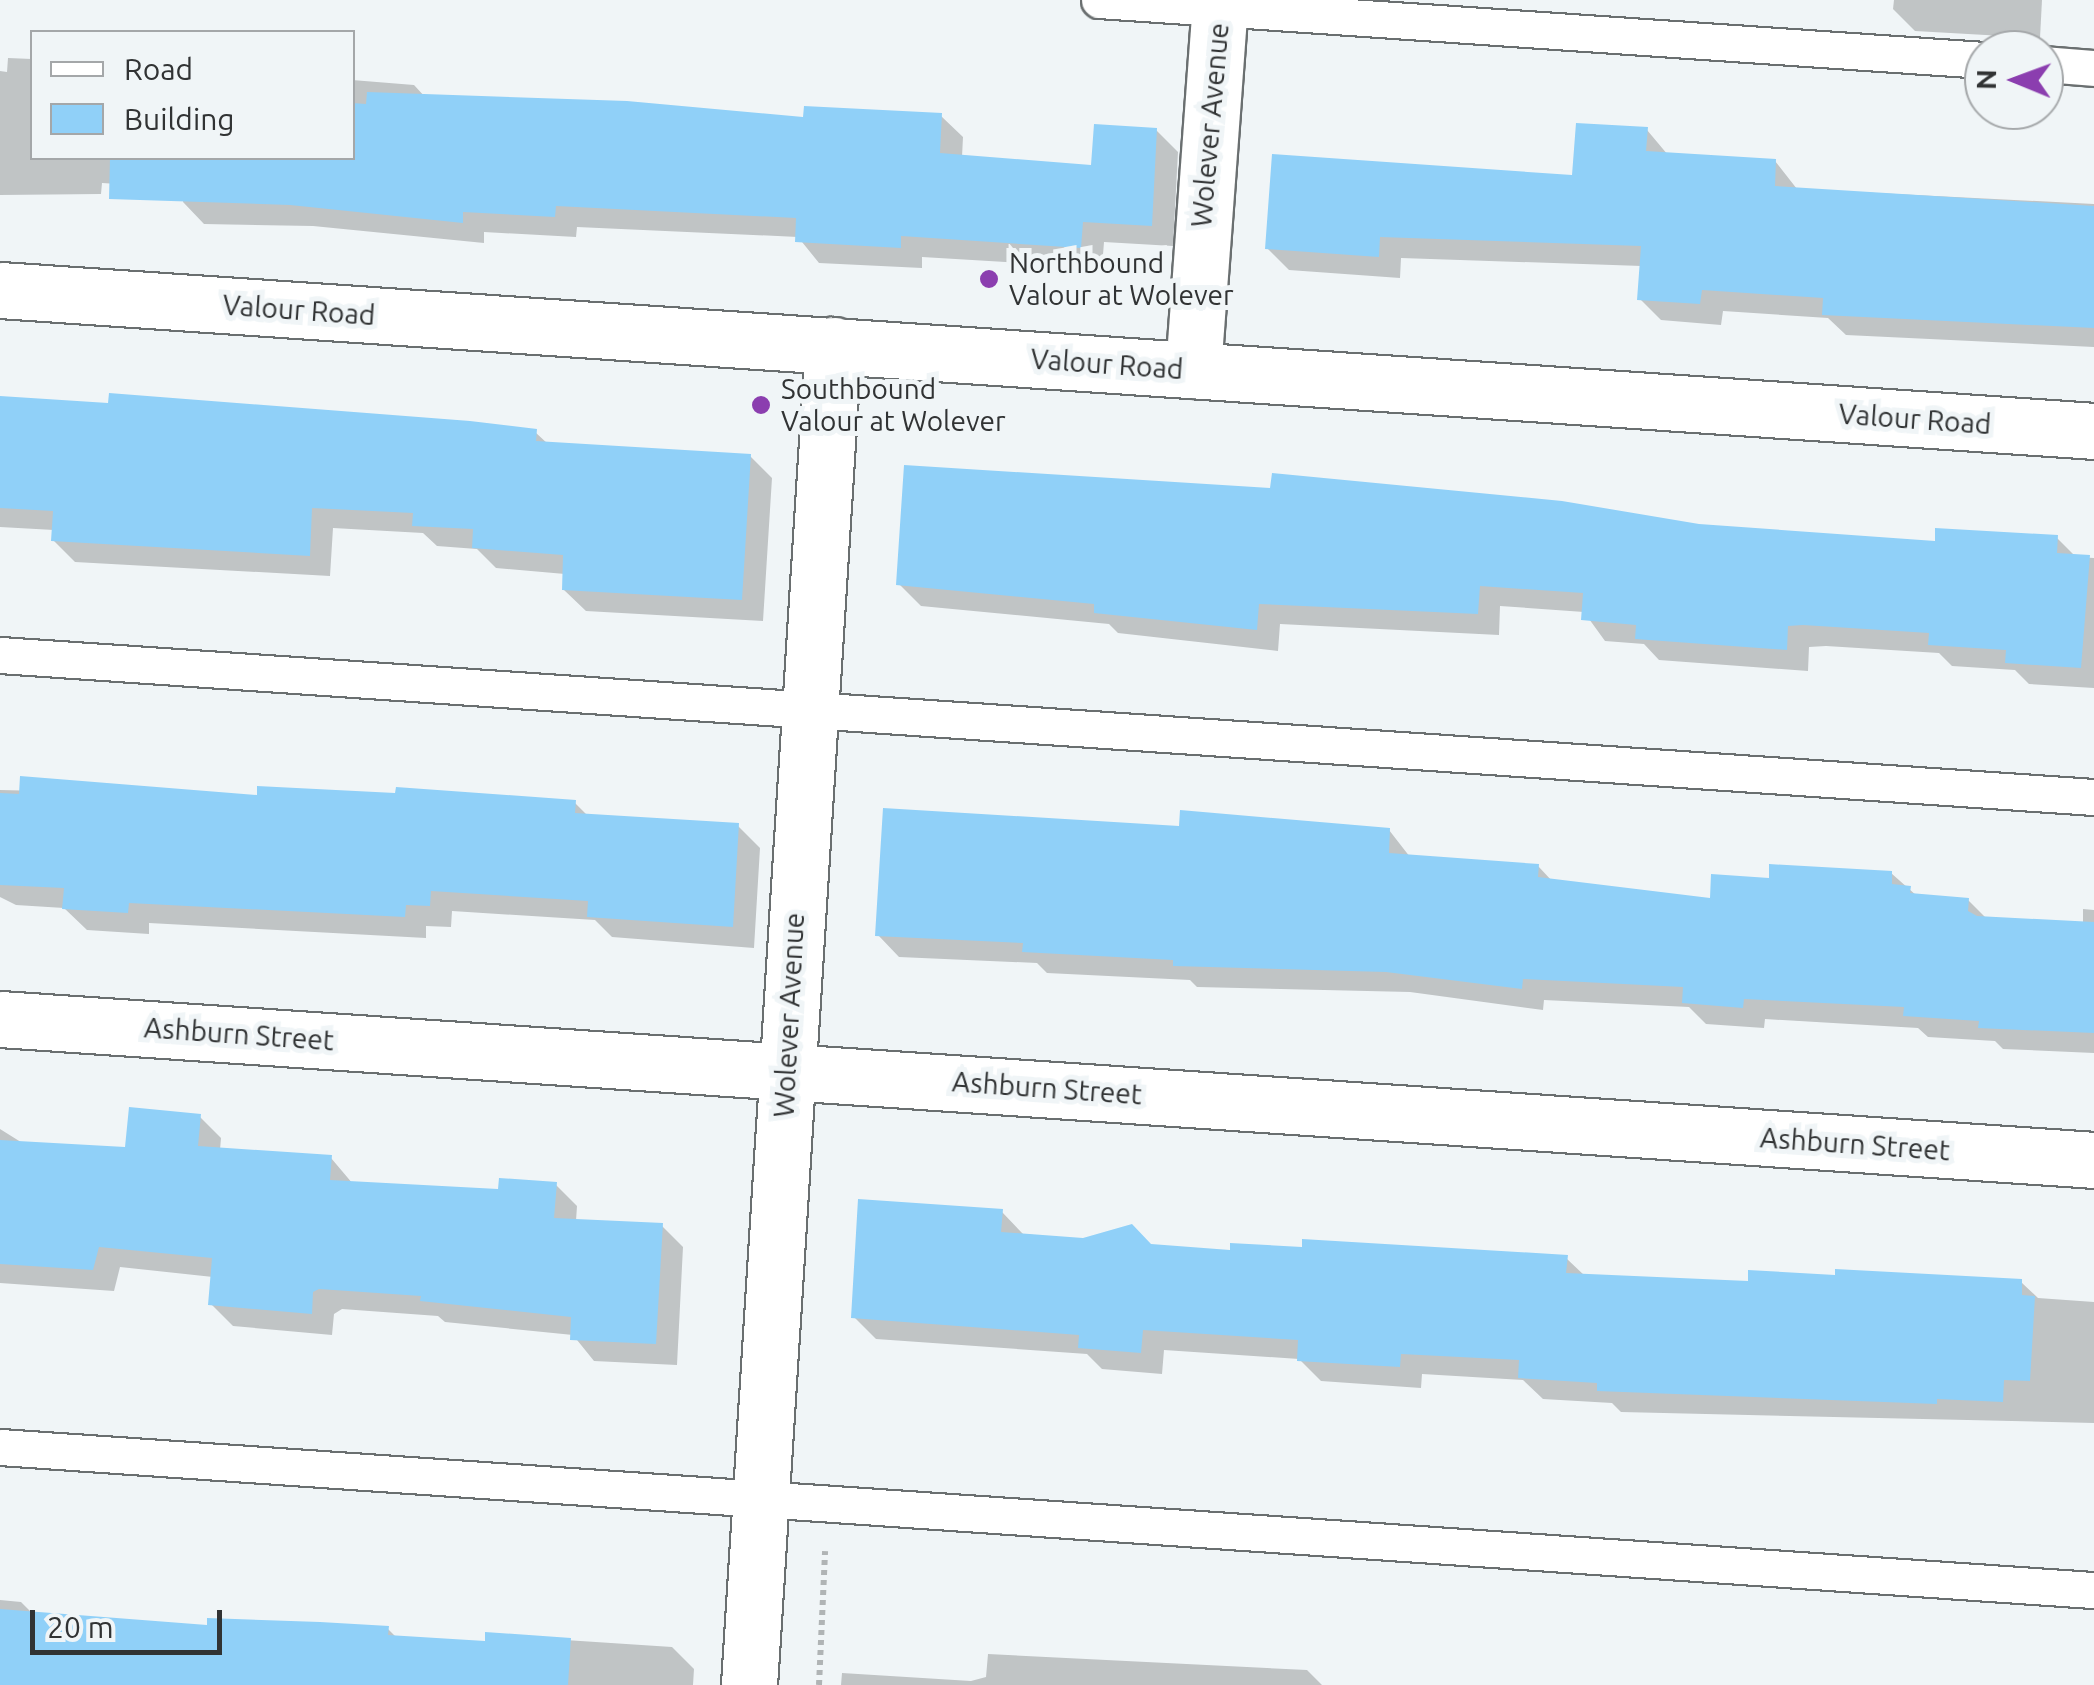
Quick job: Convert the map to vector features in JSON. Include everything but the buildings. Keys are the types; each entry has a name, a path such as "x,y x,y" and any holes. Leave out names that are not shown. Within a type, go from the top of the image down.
{"street":[{"name":"Wolever Avenue","path":"1193,370 1220,4"},
{"name":"Valour Road","path":"0,290 2094,431"},
{"name":"Wolever Avenue","path":"749,1685 807,710 833,346"},
{"name":"Ashburn Street","path":"0,1019 2094,1160"}],"lane":[{"path":"1099,0 1220,4 1964,59"},
{"path":"2064,66 2094,68"},
{"path":"0,655 2094,797"},
{"path":"0,1447 2094,1590"}],"path":[{"path":"818,1685 828,1504"}],"place":[{"name":"Northbound Valour at Wolever","path":"989,279"},
{"name":"Southbound Valour at Wolever","path":"761,405"}]}
